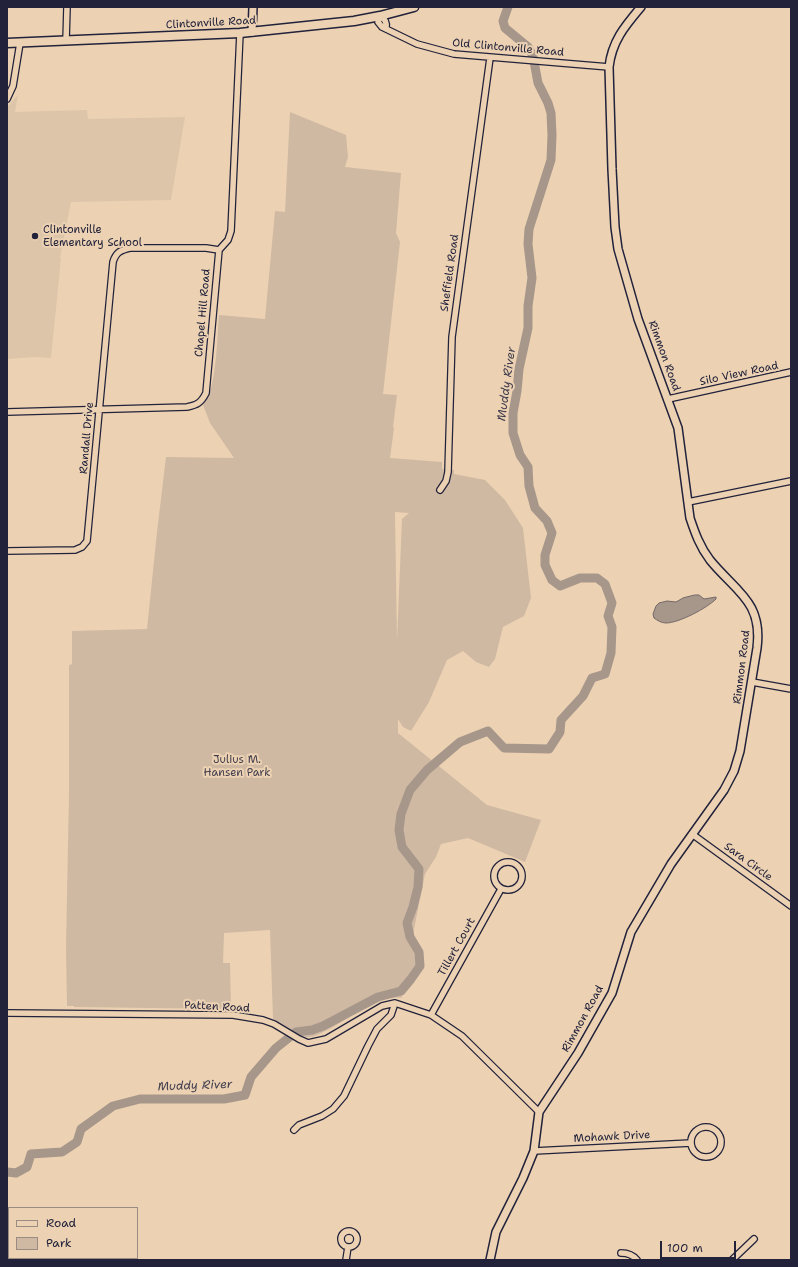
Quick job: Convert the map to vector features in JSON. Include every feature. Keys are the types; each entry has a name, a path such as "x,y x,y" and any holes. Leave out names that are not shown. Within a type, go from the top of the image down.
{"main road":[{"name":"Clintonville Road","path":"7,43 252,32 317,26 380,17 414,7"}],"street":[{"path":"66,41 68,7"},
{"path":"252,32 253,7"},
{"name":"Rimmon Road","path":"490,1260 496,1232 523,1178 534,1151 538,1112 578,1053 612,993 631,932 671,864 724,790 734,771 740,751 759,635 757,621 752,607 744,596 710,560 701,547 690,518 678,428 638,320 618,249 615,227 612,169 609,67 611,53 616,41 621,32 641,7"},
{"name":"Old Clintonville Road","path":"380,17 384,19 386,28 402,37 417,44 454,54 609,67"},
{"name":"Chapel Hill Road","path":"7,412 186,407 196,405 202,401 206,393 219,250 228,240 231,231 240,33"},
{"path":"7,99 12,86 20,43"},
{"name":"Sheffield Road","path":"440,490 446,481 448,472 452,331 490,58"},
{"name":"Randall Drive","path":"7,552 75,550 82,547 87,541 113,262 116,255 122,250 130,248 206,248 219,250"},
{"name":"Silo View Road","path":"668,399 791,372"},
{"path":"688,502 791,481"},
{"path":"752,682 791,689"},
{"name":"Sara Circle","path":"692,834 791,906"},
{"path":"507,862 516,865 521,873 521,882 514,889 501,889 495,882 494,877 496,869 503,863 507,862"},
{"name":"Tillert Court","path":"431,1015 501,889"},
{"path":"294,1130 299,1125 322,1116 333,1109 344,1096 377,1029 391,1014 395,1003 431,1015 462,1036 538,1112"},
{"name":"Patten Road","path":"7,1013 233,1015 263,1020 308,1043 326,1039 382,1006 395,1003"},
{"path":"705,1127 716,1131 721,1141 720,1148 716,1154 707,1158 701,1157 695,1153 692,1149 691,1143 691,1138 695,1132 705,1127"},
{"name":"Mohawk Drive","path":"534,1151 691,1143"},
{"path":"732,1260 754,1239"},
{"path":"346,1260 348,1246"},
{"path":"621,1253 627,1253 637,1260"}],"shaded area":[{"name":"Clintonville Elementary School","path":"18,95 15,112 87,110 88,119 185,117 171,200 71,202 60,258 51,358 35,357 7,359 7,107"},
{"path":"699,595 704,599 716,597 716,599 700,611 678,621 664,623 654,618 653,614 659,603 667,601 676,602 683,598"}],"green space":[{"name":"Julius M. Hansen Park","path":"290,112 346,135 348,157 345,167 401,173 396,233 400,242 383,394 397,395 390,458 442,462 442,469 454,470 454,474 485,480 505,500 523,528 531,598 524,616 503,627 495,659 489,667 476,662 463,651 447,660 429,702 411,731 403,727 398,719 398,733 487,805 541,820 525,862 468,838 441,844 436,857 425,874 414,929 413,940 421,961 401,998 381,1000 371,1004 332,1028 312,1037 301,1036 273,1019 270,930 224,933 223,963 230,963 231,1009 67,1006 66,947 69,794 69,665 72,664 72,631 147,629 166,457 234,458 210,423 203,405 208,397 214,375 219,315 265,319 275,211 285,212","holes":["395,512 409,513 402,519 397,641"]}],"waterway":[{"name":"Muddy River","path":"7,1172 16,1173 27,1167 31,1154 62,1152 77,1142 81,1129 113,1106 140,1099 224,1099 245,1095 251,1077 276,1048 296,1032 312,1030 323,1026 378,997 401,991 420,966 419,952 410,937 407,923 418,887 419,869 402,847 399,830 401,814 410,790 427,770 460,742 488,731 504,748 549,749 560,732 561,720 583,696 592,678 605,674 611,653 612,627 608,616 612,603 605,584 597,578 580,578 560,586 552,580 545,565 545,555 552,533 547,521 535,508 529,486 528,467 520,455 513,433 513,413 519,369 528,328 528,306 532,278 528,244 529,229 551,160 552,135 551,113 548,103 538,83 533,56 528,47 505,28 503,21 508,7"}],"place":[{"name":"Clintonville Elementary School","path":"35,236"}]}
